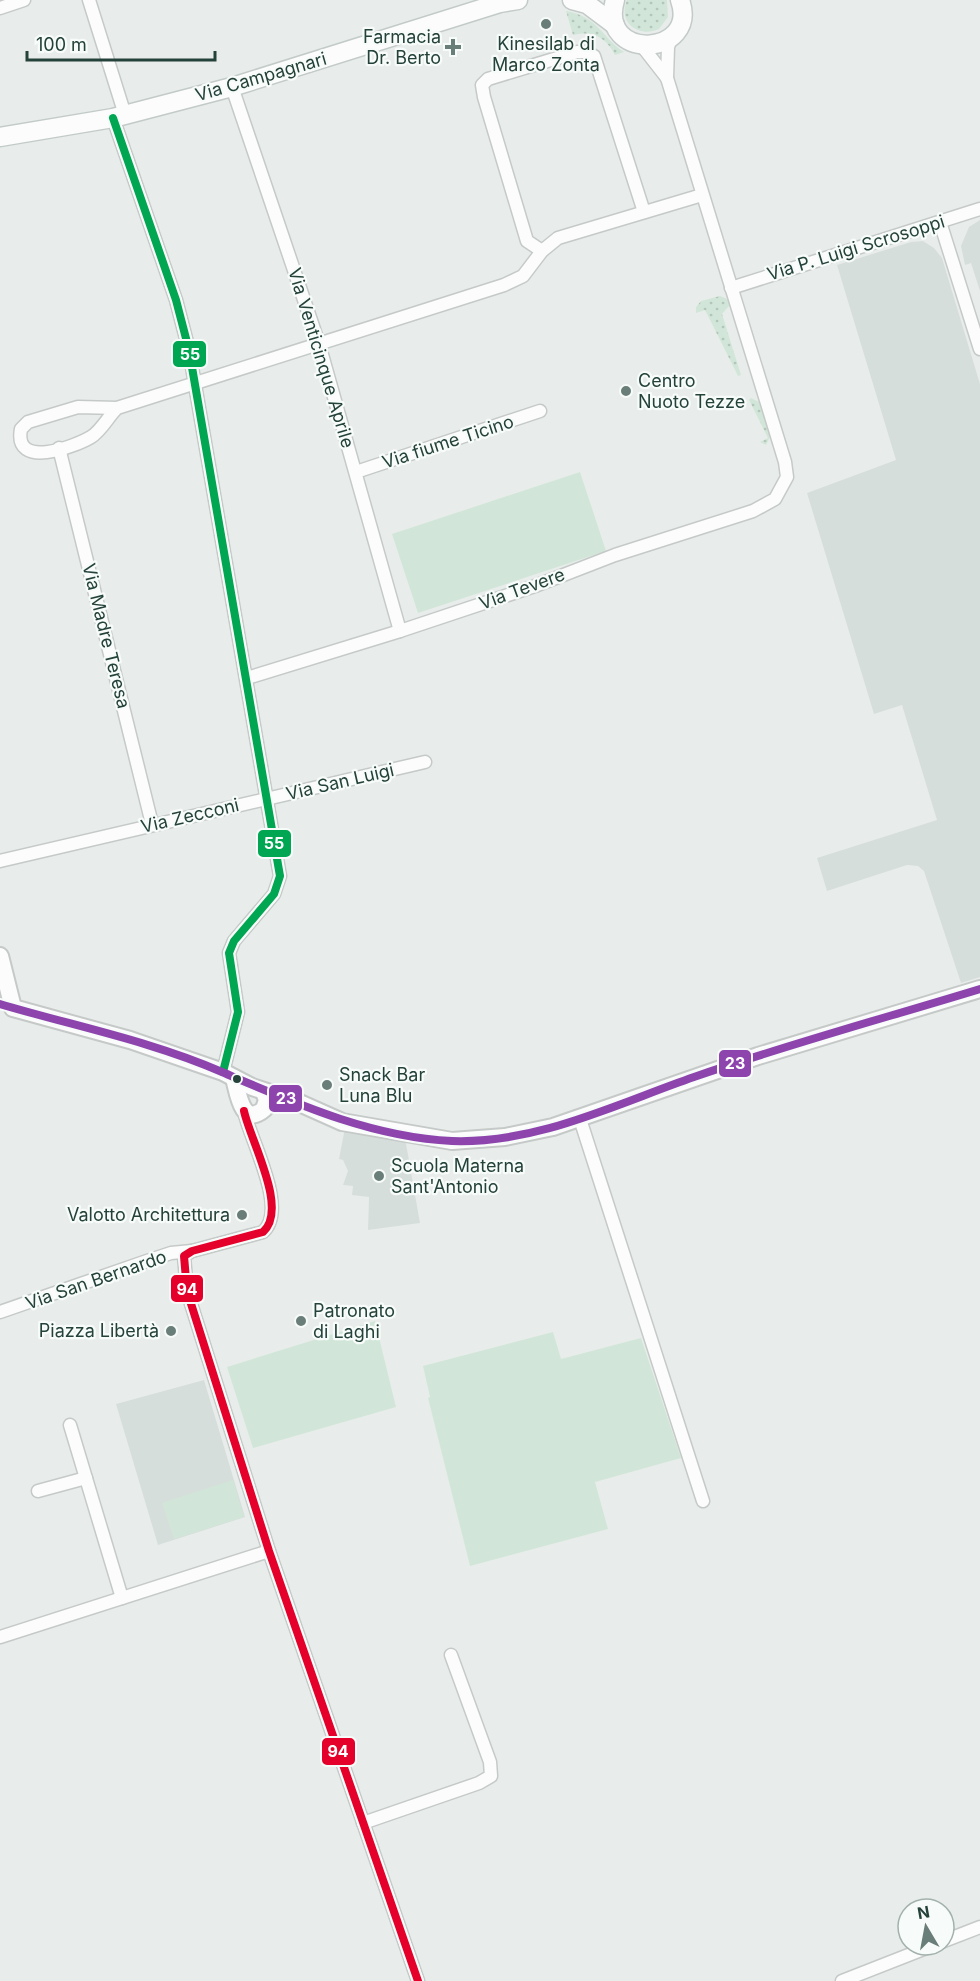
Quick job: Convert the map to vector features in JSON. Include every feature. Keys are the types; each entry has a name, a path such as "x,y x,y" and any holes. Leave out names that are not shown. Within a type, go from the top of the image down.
{"main road":[{"name":"Via Campagnari","path":"0,137 119,117 232,87 500,3 518,0"},
{"path":"572,0 587,4 615,25 622,35 642,46 664,42 672,36 679,27 682,2"},
{"path":"615,0 613,16 615,25"}],"street":[{"path":"0,8 24,0"},
{"name":"Via San Luigi","path":"89,0 119,117 176,300 195,383 269,798 425,762"},
{"path":"672,36 668,47 667,78 731,288"},
{"path":"642,46 667,78"},
{"path":"542,251 527,241 484,97 482,85 488,79 577,52 586,52 594,56 644,212"},
{"name":"Via Venticinque Aprile","path":"232,87 319,344 400,631"},
{"path":"117,408 90,438 38,454 27,450 21,441 23,425 78,406 117,408 504,285 523,276 542,251 558,238 702,195"},
{"name":"Via P. Luigi Scrosoppi","path":"731,288 980,209"},
{"path":"940,222 980,349"},
{"name":"Via Tevere","path":"248,678 400,631 615,555 753,511 775,499 786,482 785,462 731,288"},
{"name":"Via fiume Ticino","path":"356,472 540,411"},
{"name":"Via Madre Teresa","path":"59,448 152,824"},
{"path":"228,1075 238,1012 229,952 234,941 274,894 280,876 269,798"},
{"name":"Via Zecconi","path":"0,861 269,798"},
{"path":"0,956 7,1006 111,1035 228,1075 254,1101 282,1098 342,1122 452,1141 506,1137 580,1119 747,1059 980,989"},
{"name":"Via San Bernardo","path":"0,1312 171,1253 192,1251 263,1232 270,1226 273,1216 260,1154 248,1132 254,1101"},
{"path":"580,1119 703,1502"},
{"path":"192,1251 184,1256 188,1291 269,1551 418,1981"},
{"path":"70,1425 122,1598"},
{"path":"38,1491 86,1478"},
{"path":"0,1637 269,1551"},
{"path":"363,1823 479,1783 491,1776 490,1762 451,1655"},
{"path":"956,1936 980,1927"},
{"path":"842,1981 903,1957"}],"shaded area":[{"path":"980,220 980,291 971,263 965,265 961,246 969,227"},
{"path":"923,241 934,248 942,258 980,384 980,977 961,983 924,871 918,866 907,865 827,891 817,858 937,820 902,705 874,714 807,493 896,460 837,265 911,242"},
{"name":"Scuola Materna Sant'Antonio","path":"345,1128 405,1138 420,1223 368,1230 369,1197 352,1195 353,1186 343,1185 348,1171 343,1160 339,1159"},
{"path":"204,1380 245,1517 158,1545 116,1404"}],"green space":[{"path":"627,0 667,0 668,17 659,29 644,32 637,30 627,22 625,16"},
{"path":"566,11 593,22 624,52 615,55 603,39 592,34 573,35"},
{"path":"720,296 727,299 730,305 722,314 741,375 738,376 705,310 696,313 696,307 701,301"},
{"path":"751,398 759,402 770,437 766,445 760,442 768,438 749,400"},
{"path":"580,472 606,551 418,613 392,534"},
{"path":"375,1321 396,1407 253,1448 227,1367"},
{"path":"553,1332 561,1359 641,1338 681,1458 595,1482 608,1529 470,1566 428,1398 430,1397 423,1366"},
{"path":"233,1480 244,1517 174,1539 162,1503"}],"transit line":[{"name":"55","path":"113,118 176,300 189,350 280,876 274,894 234,941 229,953 238,1012 223,1072"},
{"name":"23","path":"0,1004 168,1051 305,1106 362,1126 392,1133 452,1141 484,1140 545,1129 606,1110 765,1053 980,989"},
{"name":"94","path":"244,1111 270,1191 272,1207 270,1221 263,1232 192,1251 184,1256 187,1291 269,1551 418,1981"}],"place":[{"name":"Kinesilab di Marco Zonta","path":"546,24"},
{"name":"Farmacia Dr. Berto","path":"453,47"},
{"name":"Centro Nuoto Tezze","path":"626,391"},
{"name":"Snack Bar Luna Blu","path":"327,1085"},
{"name":"Scuola Materna Sant'Antonio","path":"379,1176"},
{"name":"Valotto Architettura","path":"242,1215"},
{"name":"Patronato di Laghi","path":"301,1321"},
{"name":"Piazza Libertà","path":"171,1331"}]}
